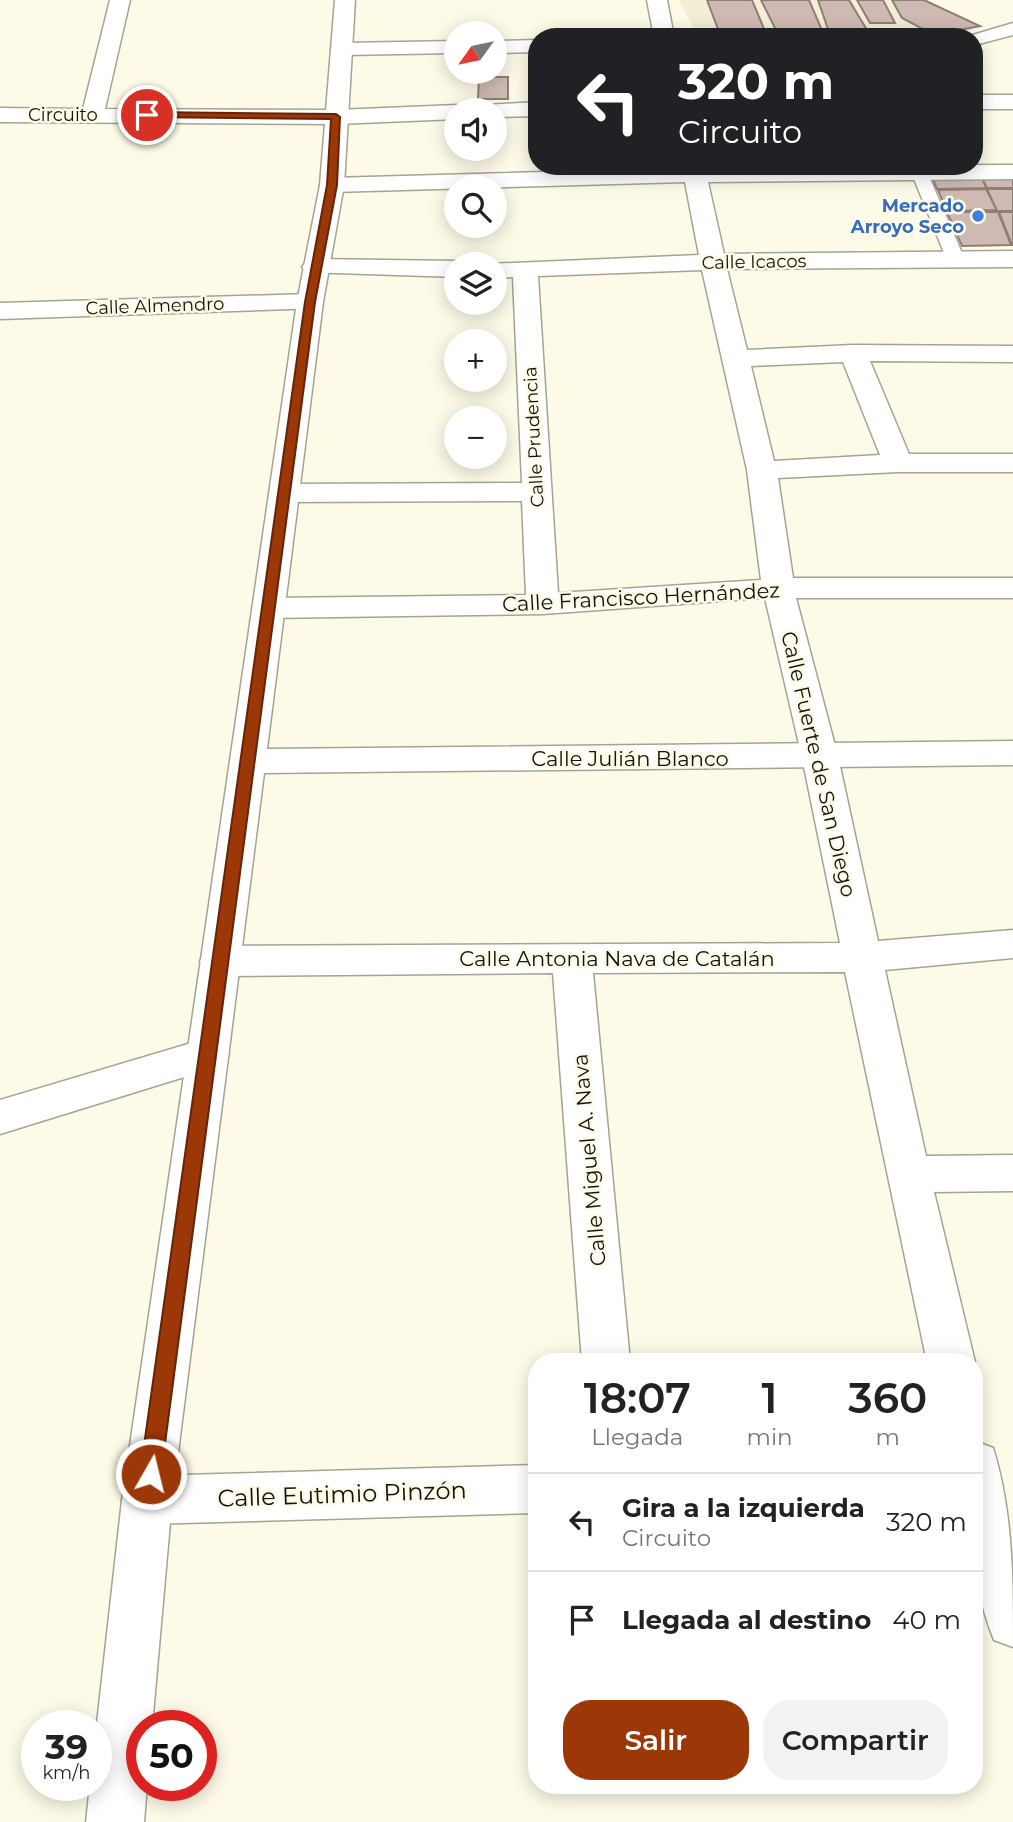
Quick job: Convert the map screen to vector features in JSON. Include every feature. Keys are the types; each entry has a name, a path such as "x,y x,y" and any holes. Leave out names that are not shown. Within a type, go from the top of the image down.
{"street":[{"path":"93,114 120,0"},
{"path":"115,1822 147,1500 313,284 332,185 345,0"},
{"path":"657,0 662,28"},
{"path":"983,36 1013,29"},
{"path":"508,47 528,46"},
{"path":"343,49 444,47"},
{"path":"983,102 1013,102"},
{"path":"507,110 528,109"},
{"name":"Circuito","path":"0,115 336,117 444,113"},
{"path":"983,173 1013,172"},
{"path":"332,185 573,175"},
{"name":"Calle Fuerte de San Diego","path":"695,175 762,470 778,589 820,757 908,1174 949,1353"},
{"name":"Calle Icacos","path":"507,270 713,262 1013,259"},
{"path":"313,284 444,270"},
{"name":"Calle Prudencia","path":"525,270 543,604"},
{"name":"Calle Almendro","path":"0,311 313,284"},
{"path":"853,353 898,463"},
{"path":"736,359 853,353 1013,354"},
{"path":"762,470 898,463 1013,463"},
{"path":"284,494 537,492"},
{"name":"Calle Francisco Hernández","path":"268,608 543,604 778,589 1013,588"},
{"name":"Calle Julián Blanco","path":"248,761 1013,753"},
{"name":"Calle Antonia Nava de Catalán","path":"220,961 863,957 1013,944"},
{"name":"Calle Miguel A. Nava","path":"572,958 606,1353"},
{"path":"0,1117 208,1054"},
{"path":"908,1174 1013,1173"},
{"path":"986,1486 1013,1620"},
{"name":"Calle Eutimio Pinzón","path":"147,1500 528,1489"}],"lane":[{"path":"920,175 957,260"}],"shaded area":[{"path":"679,0 928,0 972,28 693,28"}],"building":[{"path":"707,0 752,0 764,28 718,28"},
{"path":"761,0 809,0 821,28 775,28"},
{"path":"818,0 849,0 866,28 828,28"},
{"path":"857,0 883,0 895,23 870,23"},
{"path":"892,0 924,0 980,26 921,28 902,18"},
{"path":"479,84 508,84 508,99 478,98"},
{"path":"932,178 982,178 986,188 937,189"},
{"path":"982,178 1013,178 1013,188 987,188"},
{"path":"986,189 997,210 947,211 938,190"},
{"path":"987,189 1013,189 1013,211 997,211"},
{"path":"947,212 998,212 1011,245 962,246"},
{"path":"999,212 1013,212 1013,245 1012,245"}],"place":[{"name":"Mercado Arroyo Seco","path":"978,216"}],"route":[{"path":"147,115 336,117 332,185 310,302 151,1474"}]}
